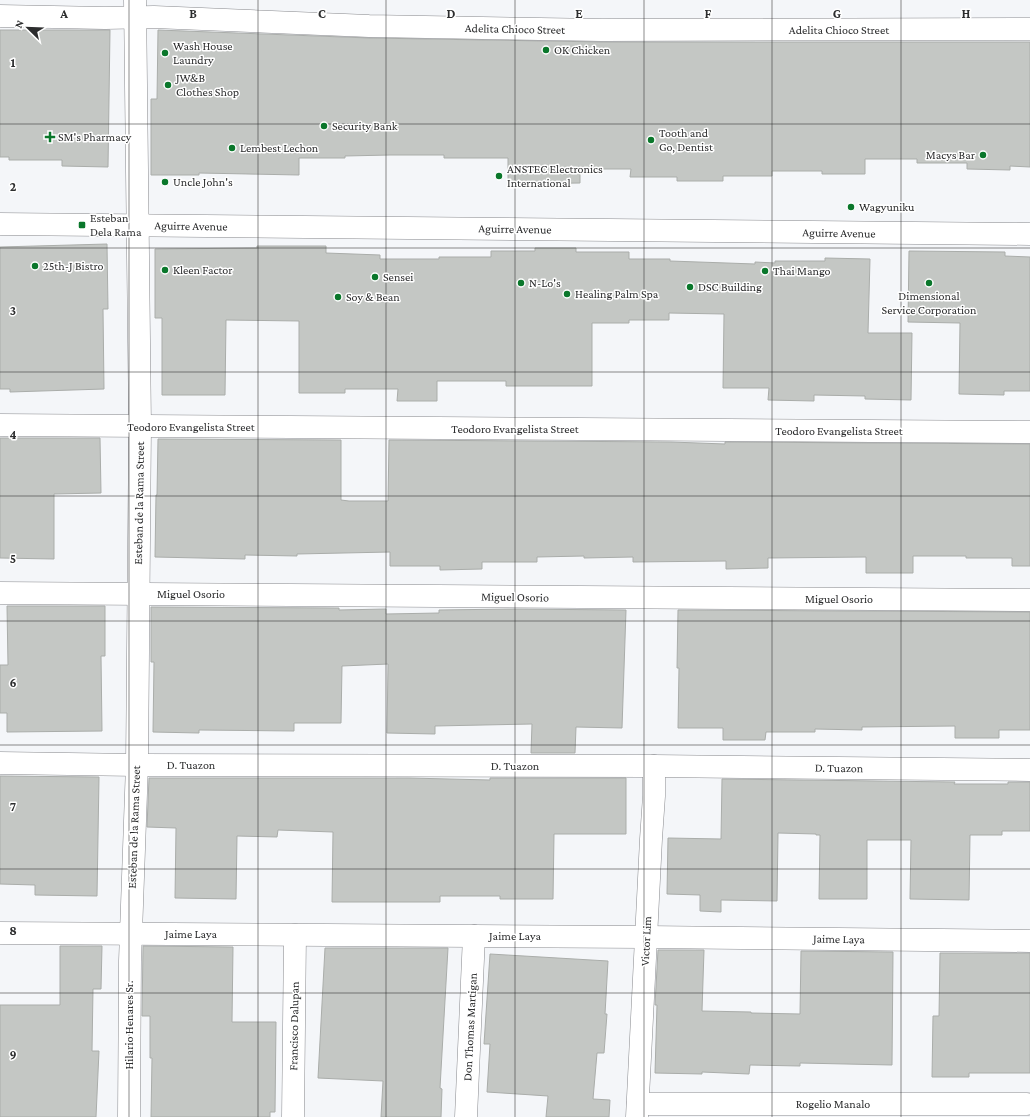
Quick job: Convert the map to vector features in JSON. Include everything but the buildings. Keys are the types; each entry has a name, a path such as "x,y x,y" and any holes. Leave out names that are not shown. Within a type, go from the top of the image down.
{"street":[{"name":"Adelita Chioco Street","path":"0,16 105,18 135,8 368,26 602,30 1030,30"},
{"name":"Esteban de la Rama Street","path":"131,934 137,765 140,426 135,8"},
{"name":"Aguirre Avenue","path":"0,224 1030,234"},
{"name":"Teodoro Evangelista Street","path":"0,425 1030,432"},
{"name":"Miguel Osorio","path":"0,593 1030,600"},
{"name":"D. Tuazon","path":"0,763 137,765 654,766 1030,770"},
{"name":"Victor Lim","path":"638,1111 654,796 654,766"},
{"name":"Jaime Laya","path":"0,933 1030,941"},
{"name":"Hilario Henares Sr.","path":"129,1117 131,934"},
{"name":"Francisco Dalupan","path":"293,1117 295,935"},
{"name":"Don Thomas Martigan","path":"466,1117 474,936"},
{"name":"Rogelio Manalo","path":"638,1111 1027,1104"}],"place":[{"name":"OK Chicken","path":"546,50"},
{"name":"Wash House Laundry","path":"165,53"},
{"name":"JW&B Clothes Shop","path":"168,85"},
{"name":"Security Bank","path":"324,126"},
{"name":"SM's Pharmacy","path":"50,137"},
{"name":"Tooth and Go, Dentist","path":"651,140"},
{"name":"Lembest Lechon","path":"232,148"},
{"name":"Macys Bar","path":"983,155"},
{"name":"ANSTEC Electronics International","path":"499,176"},
{"name":"Uncle John's","path":"165,182"},
{"name":"Wagyuniku","path":"851,207"},
{"name":"Esteban Dela Rama","path":"82,225"},
{"name":"25th-J Bistro","path":"35,266"},
{"name":"Kleen Factor","path":"165,270"},
{"name":"Thai Mango","path":"765,271"},
{"name":"Sensei","path":"375,277"},
{"name":"N-Lo's","path":"521,283"},
{"name":"Dimensional Service Corporation","path":"929,283"},
{"name":"DSC Building","path":"690,287"},
{"name":"Healing Palm Spa","path":"567,294"},
{"name":"Soy & Bean","path":"338,297"}]}
